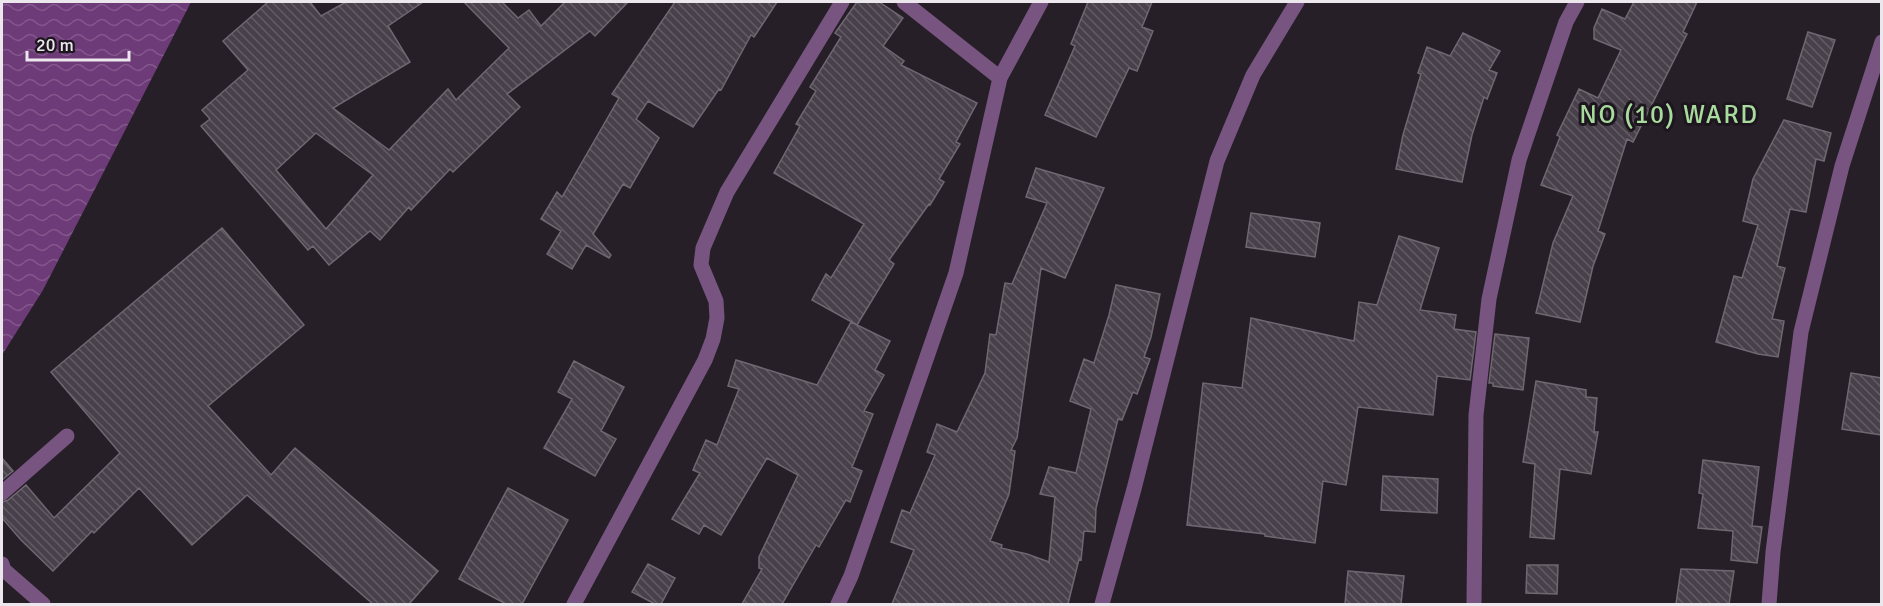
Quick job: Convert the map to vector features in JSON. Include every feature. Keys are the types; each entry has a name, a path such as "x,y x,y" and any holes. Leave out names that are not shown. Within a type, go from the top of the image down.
{"street":[{"path":"574,604 705,360 713,339 717,318 716,301 700,265 703,248 727,192 842,2"},
{"path":"904,2 1000,78"},
{"path":"838,604 851,576 956,273 1000,78 1041,2"},
{"path":"1102,604 1134,489 1217,161 1253,75 1297,2"},
{"path":"1474,604 1476,415 1489,299 1519,160 1566,22 1577,2"},
{"path":"1769,604 1773,552 1801,332 1842,166 1881,42"},
{"path":"2,493 67,436"},
{"path":"2,564 4,570 43,604"}],"water":[{"path":"2,2 191,2 43,290 2,355"}],"building":[{"path":"268,2 310,2 321,16 346,2 423,2 388,26 410,62 333,108 389,150 448,89 456,100 509,48 464,2 502,2 518,18 529,10 541,26 565,2 628,2 595,36 590,31 507,94 520,107 453,172 450,169 411,210 409,207 380,240 370,231 329,265 313,246 308,250 201,126 210,119 202,110 248,70 223,41","holes":["316,133 373,175 326,229 276,170"]},
{"path":"675,2 777,2 754,37 751,35 721,90 719,89 693,127 648,101 636,119 659,138 630,188 623,184 593,234 611,255 609,258 586,245 572,269 547,254 561,231 541,219 557,192 562,197 619,98 612,94"},
{"path":"857,2 879,2 903,18 883,46 904,61 901,65 977,103 956,142 960,144 939,179 944,182 930,205 889,260 894,264 857,325 812,300 826,274 831,278 864,224 774,173 800,126 796,124 816,91 810,87 841,37 835,33"},
{"path":"1088,2 1152,2 1142,27 1153,31 1137,71 1129,68 1096,137 1045,115 1075,46 1071,44"},
{"path":"1634,2 1697,2 1683,32 1687,34 1633,142 1627,139 1598,231 1605,234 1593,266 1580,322 1536,313 1553,243 1573,196 1541,185 1560,137 1557,135 1579,89 1598,98 1621,50 1594,39 1594,28 1602,9 1625,19"},
{"path":"1808,32 1835,40 1812,107 1787,99"},
{"path":"1463,33 1500,51 1489,70 1497,73 1487,99 1484,97 1472,135 1462,182 1396,169 1403,135 1421,74 1418,73 1427,47 1450,56"},
{"path":"1784,120 1831,133 1824,161 1816,159 1806,212 1790,209 1777,266 1785,268 1772,319 1784,321 1778,357 1716,342 1734,276 1742,278 1758,225 1743,221 1753,179"},
{"path":"1036,168 1104,188 1065,278 1041,268 1017,438 1011,450 1015,451 1009,494 990,541 1002,545 1001,548 1049,562 1055,497 1040,494 1049,467 1076,473 1091,409 1070,401 1084,359 1094,363 1116,285 1160,294 1151,337 1144,357 1150,359 1137,394 1133,392 1122,420 1118,419 1096,508 1095,532 1084,531 1081,560 1079,559 1068,604 892,604 914,550 891,542 902,510 910,513 935,455 927,452 937,424 957,432 985,373 990,334 996,335 1005,283 1012,284 1047,203 1026,197"},
{"path":"1251,213 1320,223 1315,257 1246,247"},
{"path":"222,228 304,325 208,406 271,475 295,448 438,571 409,604 373,604 247,495 192,545 139,488 53,571 2,518 2,502 8,500 26,485 54,518 120,453 51,372"},
{"path":"1399,236 1439,248 1420,310 1456,315 1454,329 1476,332 1470,380 1437,376 1433,415 1358,407 1346,485 1323,481 1315,543 1265,536 1265,534 1187,525 1203,383 1242,388 1251,318 1354,341 1359,302 1377,305"},
{"path":"851,322 890,341 875,370 884,375 864,411 873,414 852,467 862,471 850,502 846,500 819,547 816,545 782,604 742,604 762,569 759,568 759,557 798,475 767,458 721,535 704,525 699,534 672,519 700,473 693,470 706,440 717,445 739,389 728,386 736,360 817,385"},
{"path":"1495,334 1529,338 1523,390 1493,386 1493,383 1489,383"},
{"path":"574,361 624,387 601,431 616,439 595,476 544,448 572,399 558,392"},
{"path":"1851,373 1881,378 1881,435 1842,429"},
{"path":"1536,381 1586,390 1586,397 1597,398 1594,432 1598,432 1591,474 1560,469 1554,539 1530,537 1535,464 1523,462"},
{"path":"2,458 13,471 2,480"},
{"path":"1703,460 1759,467 1752,526 1762,527 1757,563 1731,560 1733,531 1698,528 1703,494 1699,493"},
{"path":"1383,476 1438,479 1437,513 1381,510"},
{"path":"508,488 568,520 522,604 506,604 459,579"},
{"path":"648,564 675,578 661,604 655,604 632,592"},
{"path":"1527,565 1558,565 1557,594 1526,593"},
{"path":"1681,569 1734,571 1729,604 1676,604"},
{"path":"1348,571 1404,576 1401,604 1345,604"}],"district":[{"name":"NO (10) WARD","path":"1669,114"}]}
